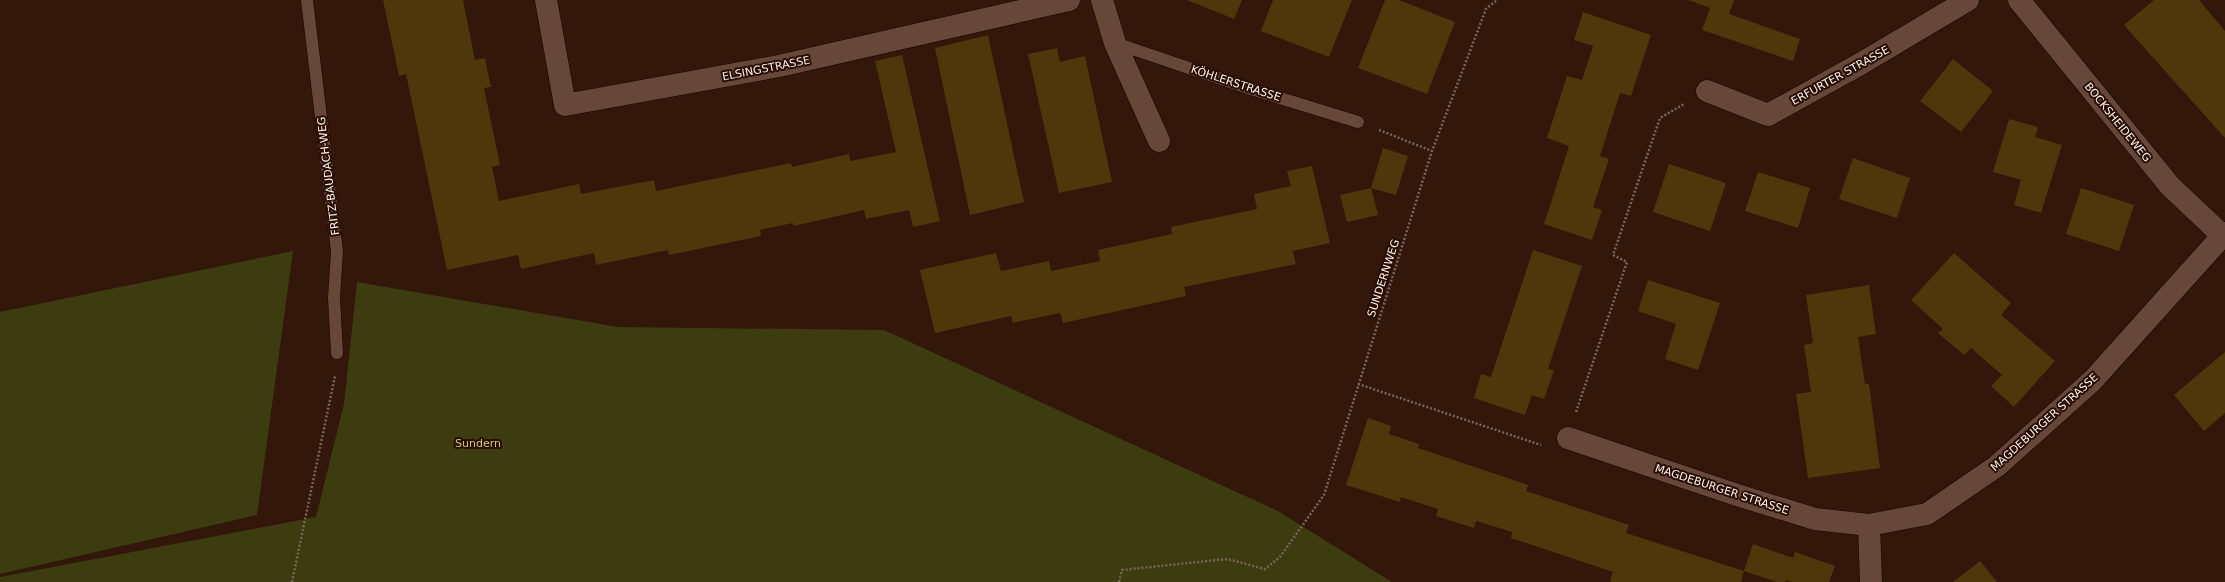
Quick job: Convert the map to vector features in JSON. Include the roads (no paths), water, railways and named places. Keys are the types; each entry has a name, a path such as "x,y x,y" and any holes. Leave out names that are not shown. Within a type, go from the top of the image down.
{"street":[{"name":"ELSINGSTRASSE","path":"546,0 565,105 779,66 1070,0"},
{"path":"1102,0 1115,43 1159,141"},
{"name":"ERFURTER STRASSE","path":"1707,91 1768,115 1862,63 1968,0"},
{"name":"BOCKSHEIDEWEG","path":"2019,0 2170,186 2224,236"},
{"name":"MAGDEBURGER STRASSE","path":"1568,438 1815,519 1869,526 1927,514 1997,466 2093,380 2224,236"},
{"path":"1869,526 1871,582"}],"lane":[{"name":"FRITZ-BAUDACH-WEG","path":"307,0 337,251 334,298 337,353"},
{"name":"KÖHLERSTRASSE","path":"1115,43 1250,89 1358,122"}],"park label":[{"name":"Sundern","path":"478,443"}]}
